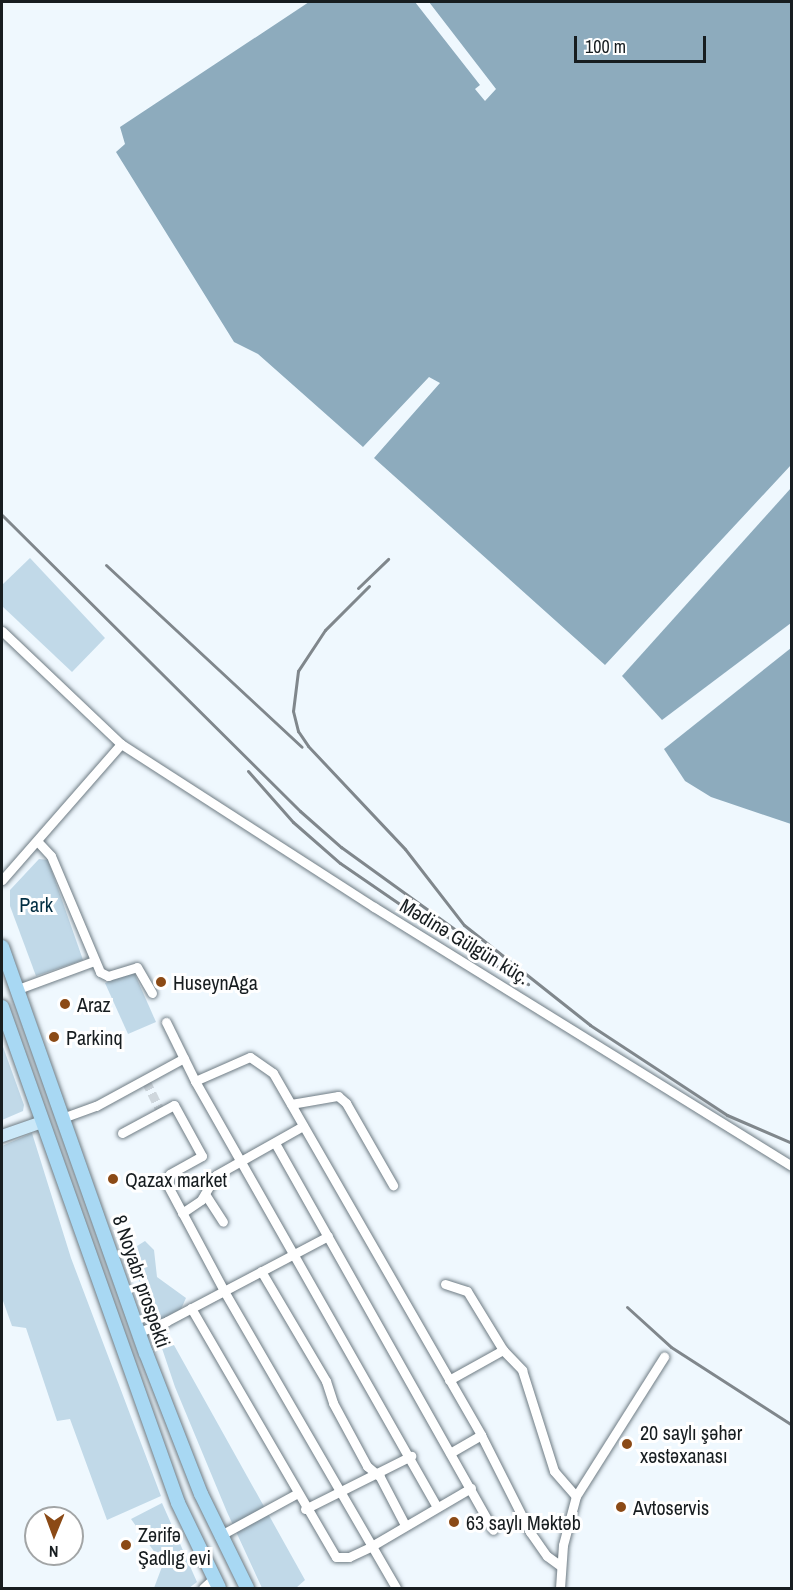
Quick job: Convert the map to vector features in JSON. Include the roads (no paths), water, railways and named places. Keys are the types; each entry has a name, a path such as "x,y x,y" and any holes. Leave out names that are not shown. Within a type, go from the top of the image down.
{"highway":[{"name":"8 Noyabr prospekti","path":"2,947 65,1117 139,1332 219,1536 247,1588"},
{"path":"2,1008 165,1470 212,1585"},
{"path":"42,1122 65,1117"}],"main road":[{"path":"2,1136 42,1122"}],"street":[{"name":"Mədinə Gülgün küç.","path":"2,631 121,744 374,907 792,1166"},
{"path":"2,880 38,842 121,744"},
{"path":"38,842 51,856 94,961 104,976 137,967 152,993"},
{"path":"18,989 94,961"},
{"path":"166,1022 195,1081 296,1253 411,1456 436,1506"},
{"path":"195,1081 250,1057 270,1069 481,1435 538,1546 561,1566"},
{"path":"65,1117 96,1106 184,1058"},
{"path":"291,1104 338,1096 346,1103 393,1185"},
{"path":"122,1133 174,1105 202,1156 167,1177 182,1213 224,1291 396,1588"},
{"path":"182,1213 205,1194 210,1180 303,1126"},
{"path":"275,1143 494,1530"},
{"path":"205,1194 223,1222"},
{"path":"139,1332 191,1308 328,1236"},
{"path":"261,1271 326,1380 333,1403 367,1466 376,1473 405,1525"},
{"path":"446,1284 467,1291 503,1350 526,1379 554,1472 576,1496"},
{"path":"191,1308 296,1494 336,1557 349,1557 471,1488"},
{"path":"449,1380 503,1350"},
{"path":"560,1588 561,1566 576,1496 664,1357"},
{"path":"450,1453 481,1435"},
{"path":"305,1509 411,1456"},
{"path":"219,1536 296,1494"}],"tunnel":[{"path":"146,1081 161,1112"}],"railway":[{"path":"2,515 300,811 341,847 471,941"},
{"path":"358,588 388,559"},
{"path":"106,565 302,747"},
{"path":"369,586 325,630 298,671 293,711 298,731 308,746 405,849 464,925 590,1025 727,1115 792,1143"},
{"path":"248,771 293,822 340,863 452,940 528,984"},
{"path":"627,1307 671,1347 792,1425"}],"place":[{"name":"HuseynAga","path":"161,982"},
{"name":"Araz","path":"65,1004"},
{"name":"Parkinq","path":"54,1037"},
{"name":"Qazax market","path":"113,1179"},
{"name":"20 saylı şəhər xəstəxanası","path":"627,1444"},
{"name":"Avtoservis","path":"621,1507"},
{"name":"63 saylı Məktəb","path":"454,1522"},
{"name":"Zərifə Şadlıg evi","path":"126,1545"}],"park label":[{"name":"Park","path":"36,904"}]}
